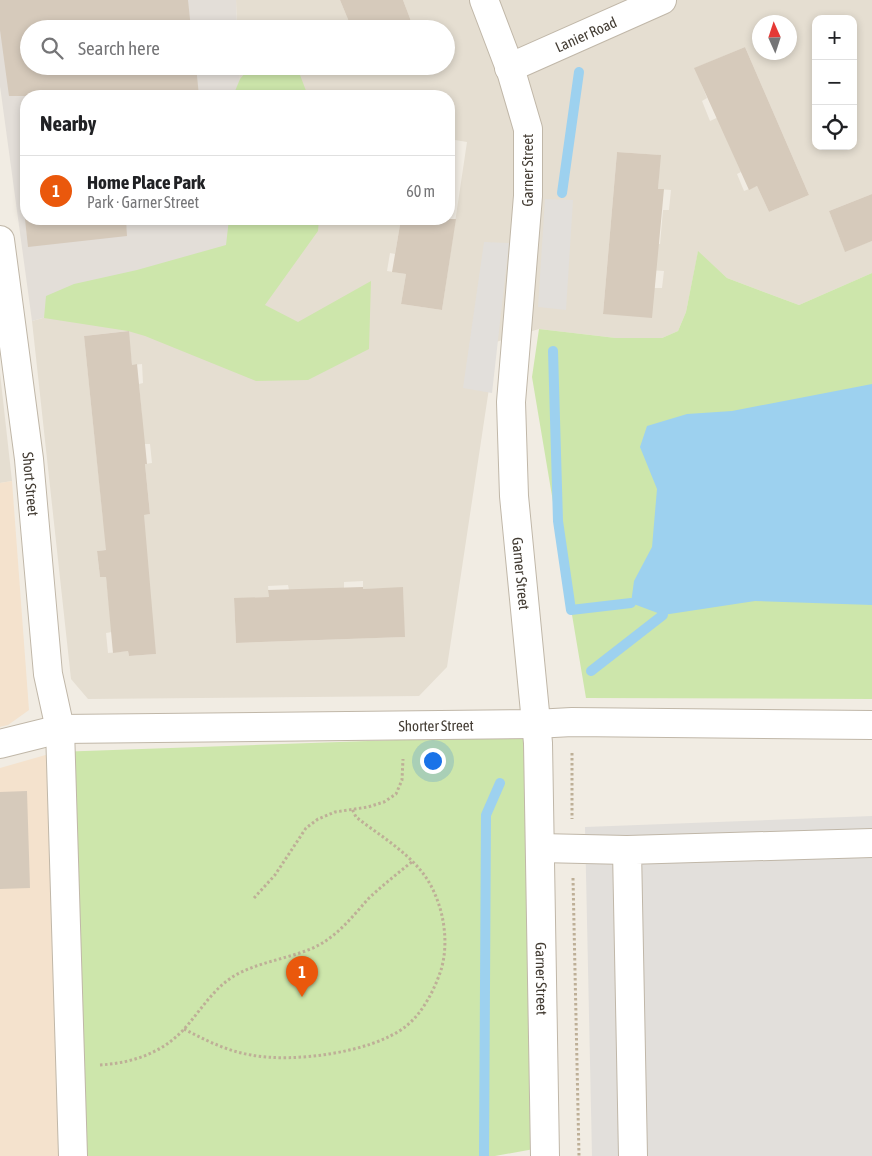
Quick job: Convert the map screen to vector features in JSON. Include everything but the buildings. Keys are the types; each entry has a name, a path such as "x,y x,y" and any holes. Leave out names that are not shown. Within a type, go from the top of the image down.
{"street":[{"name":"Garner Street","path":"484,0 509,68 528,129 528,196 511,402 514,496 538,744 545,1156"},
{"name":"Lanier Road","path":"509,68 662,0"},
{"name":"Short Street","path":"0,240 29,459 48,674 60,729 74,1156"},
{"name":"Shorter Street","path":"0,744 60,729 572,722 872,725"},
{"path":"540,848 627,850 872,843"},
{"path":"627,850 633,1156"}],"path":[{"path":"254,898 275,875 306,828 318,819 335,812 368,807 384,802 396,794 402,780 403,759"},
{"path":"184,1029 226,1049 251,1055 277,1058 311,1056 357,1048 383,1040 405,1027 422,1009 436,985 445,956 444,928 438,902 426,878 413,861 356,817 352,809"},
{"path":"70,1067 117,1064 145,1057 164,1047 184,1029 214,993 234,976 258,965 313,948 332,936 370,898 413,861"}],"shaded area":[{"path":"0,0 236,0 237,20 20,20 20,75 239,75 240,90 20,90 20,225 246,225 248,261 32,321 0,86"},
{"path":"236,0 340,0 348,20 237,20"},
{"path":"403,0 872,0 872,194 829,211 845,251 872,241 872,273 799,305 727,278 698,252 686,312 678,331 662,338 616,338 539,329 496,342 447,667 419,696 88,699 71,679 32,321 248,261 246,225 400,225 395,254 390,253 387,271 406,274 401,304 442,310 467,142 455,140 455,90 240,90 239,75 455,75 455,20 411,20","holes":["745,47 809,195 769,212 757,186 744,191 737,174 741,172 727,140 725,114 710,121 702,101 707,98 695,68","617,152 660,155 658,189 671,190 669,210 663,210 660,244 651,244 649,270 664,271 662,288 654,288 603,314","128,331 132,365 142,364 143,383 139,384 142,416 138,444 150,444 152,463 145,464 150,514 103,519 84,336","119,548 156,654 129,656 128,651 108,653 106,633 112,632 106,577 100,577 97,551","363,581 363,589 403,588 404,637 236,643 234,599 269,597 268,586 288,585 289,590 344,597 344,582"]},
{"path":"545,199 573,200 566,310 538,307"},
{"path":"484,242 509,243 492,393 463,388"},
{"path":"0,373 12,481 0,483"},
{"path":"12,481 29,710 8,725 0,727 0,483"},
{"path":"56,752 66,1156 0,1156 0,768"},
{"path":"872,816 872,1156 592,1156 585,827"}],"green space":[{"path":"243,75 300,75 306,90 235,90"},
{"path":"228,225 318,225 318,231 265,305 298,322 371,281 369,349 308,380 256,381 145,336 128,331 44,318 46,296 74,284 137,270 226,245"},
{"path":"698,251 727,278 799,305 872,273 872,699 586,698 532,377 539,329 616,338 662,338 678,331 686,312"},
{"path":"513,736 538,743 545,1147 495,1156 66,1156 56,752"}],"water":[{"path":"872,384 872,605 755,601 663,615 631,603 634,581 652,547 657,489 640,447 647,426 687,414 732,411"}],"waterway":[{"path":"562,193 579,72"},
{"path":"553,351 558,521 571,610 631,603"},
{"path":"591,671 663,615"},
{"path":"484,1156 486,815 500,783"}],"place":[{"name":"Home Place Park","path":"302,997"}]}
